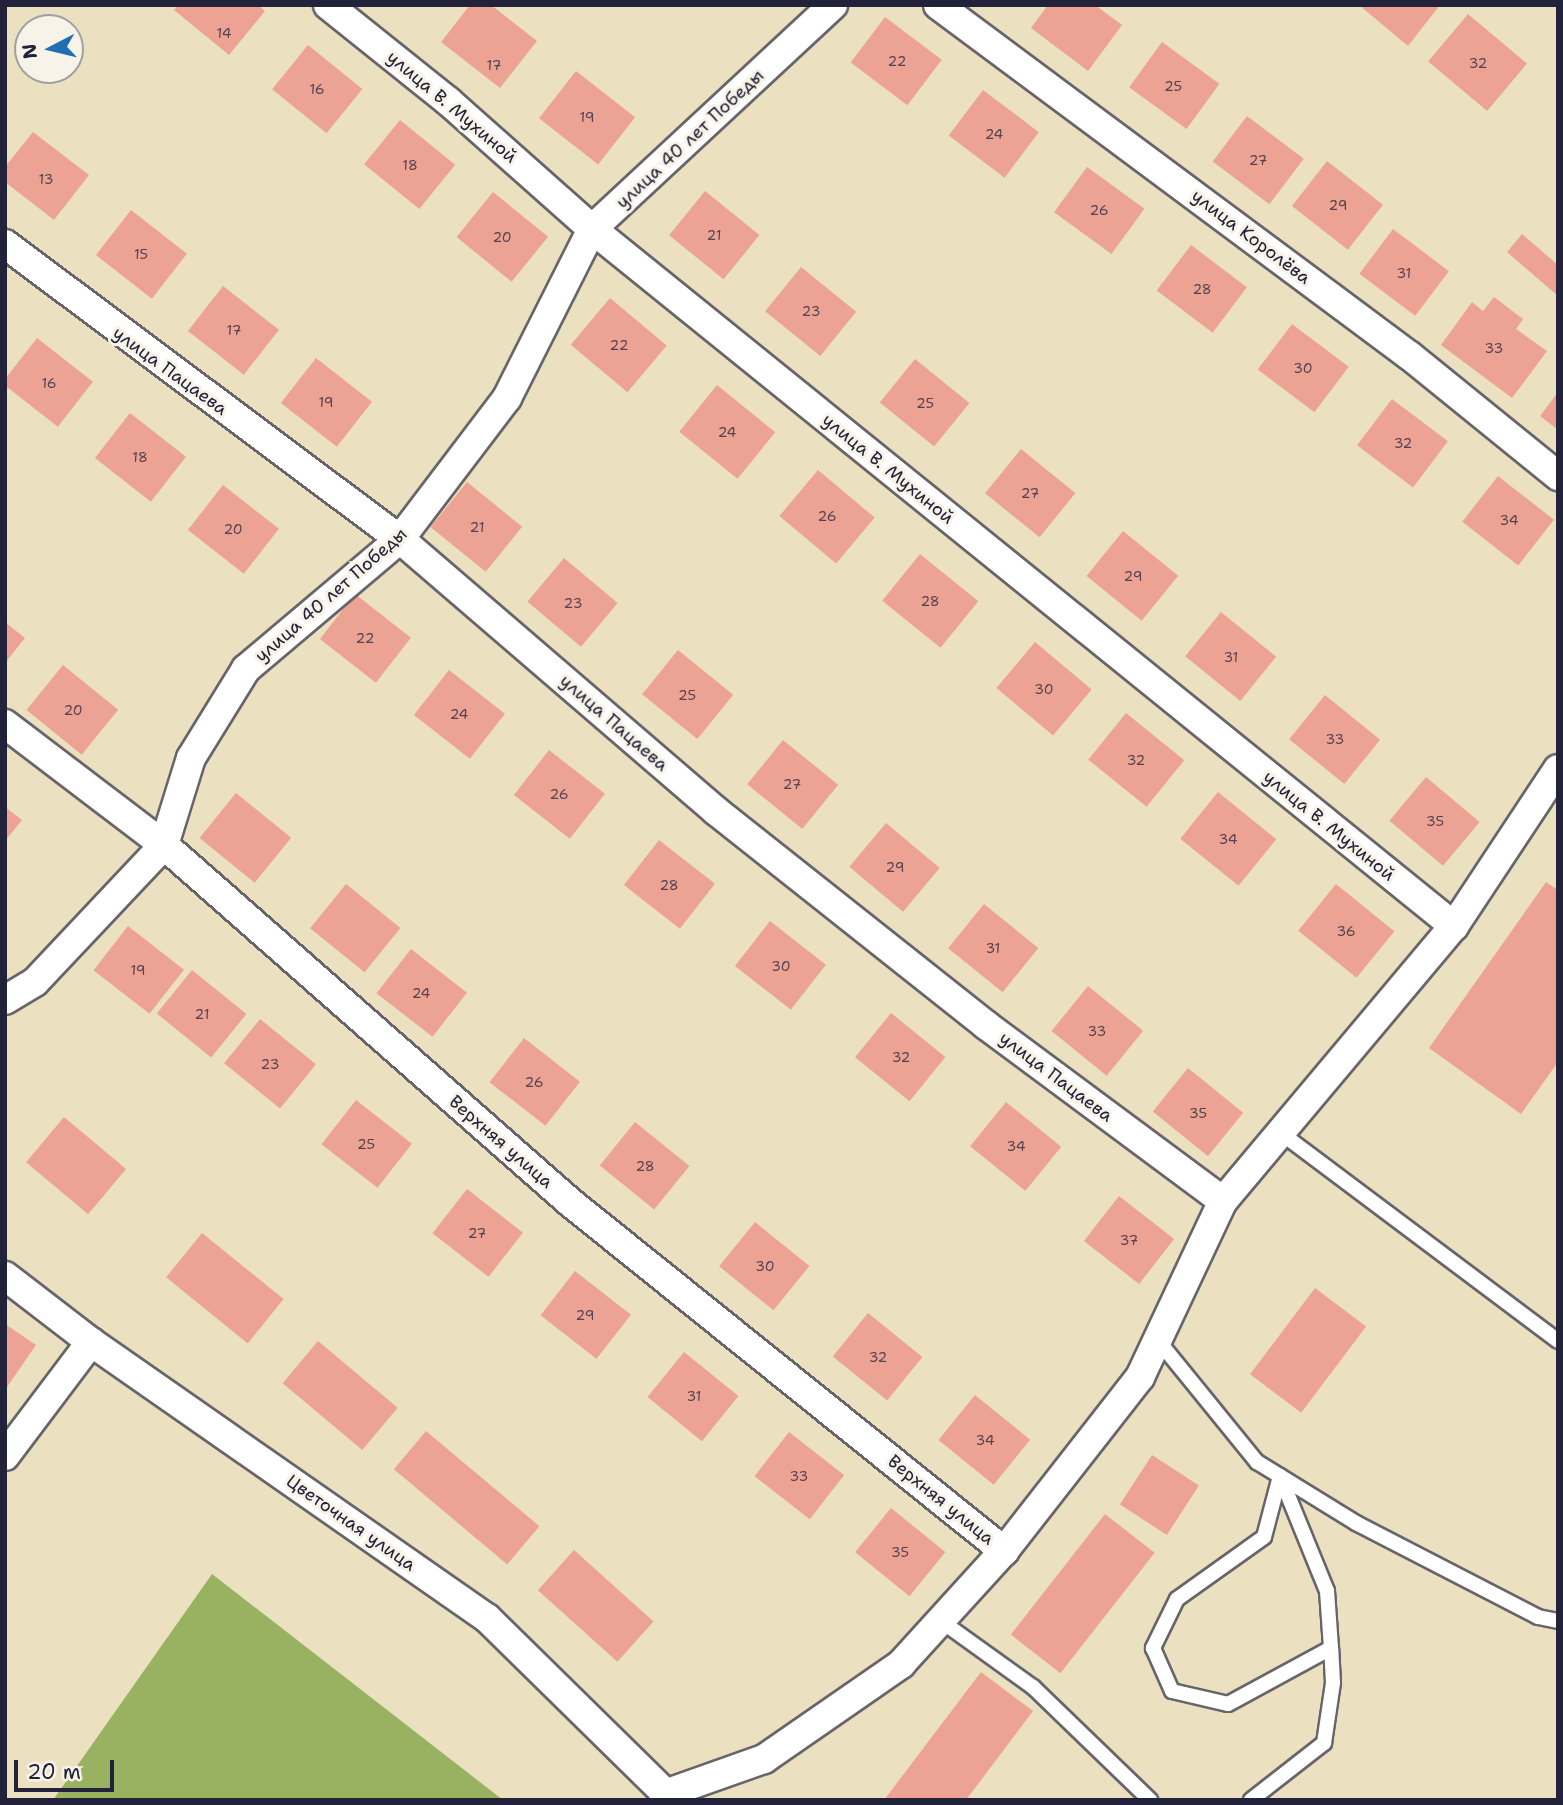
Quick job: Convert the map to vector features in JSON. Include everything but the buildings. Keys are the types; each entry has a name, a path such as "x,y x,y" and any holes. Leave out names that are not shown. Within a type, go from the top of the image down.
{"street":[{"name":"улица В. Мухиной","path":"328,5 448,101 592,229 1454,926"},
{"name":"улица 40 лет Победы","path":"5,1000 35,982 164,845 191,758 246,669 400,539 507,398 592,229 833,5"},
{"name":"улица Королёва","path":"938,5 1410,356 1558,476"},
{"name":"улица Пацаева","path":"5,244 400,539 716,811 986,1025 1223,1201"},
{"name":"Верхняя улица","path":"5,724 164,845 571,1203 1004,1551"},
{"path":"668,1797 764,1759 901,1664 1004,1551 1140,1377 1223,1201 1454,926 1558,769"},
{"name":"Цветочная улица","path":"5,1276 90,1342 487,1618 668,1797"},
{"path":"5,1456 90,1342"}],"lane":[{"path":"1281,1133 1558,1341"},
{"path":"1157,1339 1257,1462 1356,1523 1538,1617 1558,1621"},
{"path":"1251,1800 1324,1744 1333,1683 1327,1591 1280,1476"},
{"path":"1280,1476 1264,1537 1177,1599 1153,1648 1172,1692 1228,1704 1331,1648"},
{"path":"941,1620 1033,1687 1150,1800"}],"green space":[{"path":"212,1574 503,1800 53,1800"}]}
